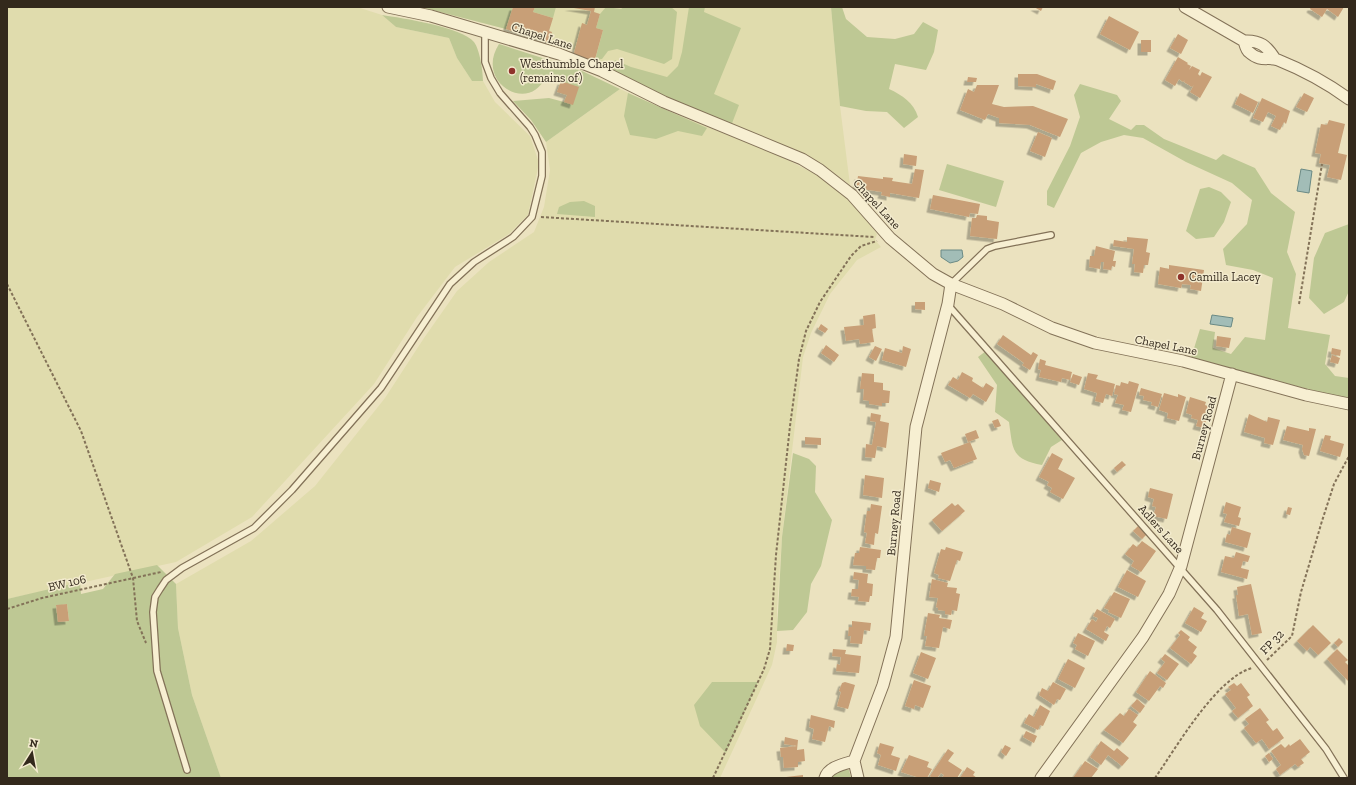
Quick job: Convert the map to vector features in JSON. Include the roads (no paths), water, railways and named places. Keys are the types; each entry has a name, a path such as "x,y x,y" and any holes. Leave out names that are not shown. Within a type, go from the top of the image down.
{"street":[{"name":"Chapel Lane","path":"388,7 431,16 560,54 602,71 664,102 802,159 820,170 852,194 890,238 933,274 951,284 1003,304 1052,328 1095,344 1183,361 1306,395 1349,404"},
{"path":"1185,7 1244,41 1248,52 1262,60 1276,59 1313,76 1349,99"},
{"name":"Burney Road","path":"854,761 883,685 896,637 916,427 948,304 951,284"},
{"name":"Burney Road","path":"1041,778 1143,638 1169,594 1180,566 1232,374"},
{"path":"825,778 827,772 830,770 854,761 858,778"}],"lane":[{"path":"187,770 157,671 153,612 157,593 166,580 182,568 254,528 292,490 381,388 450,284 474,262 513,237 532,216 542,176 542,152 530,127 500,93 491,78 485,62 485,32"},
{"path":"951,284 987,249 995,246 1051,235"},
{"name":"Adlers Lane","path":"948,304 1180,566 1217,610 1314,733 1344,778"}],"water":[{"path":"1301,169 1312,171 1309,193 1297,191"},
{"path":"941,250 962,250 963,257 958,261 950,263 941,257"},
{"path":"1212,315 1233,318 1231,327 1210,324"}],"place":[{"name":"Westhumble Chapel (remains of)","path":"512,71"},
{"name":"Camilla Lacey","path":"1181,277"}]}
